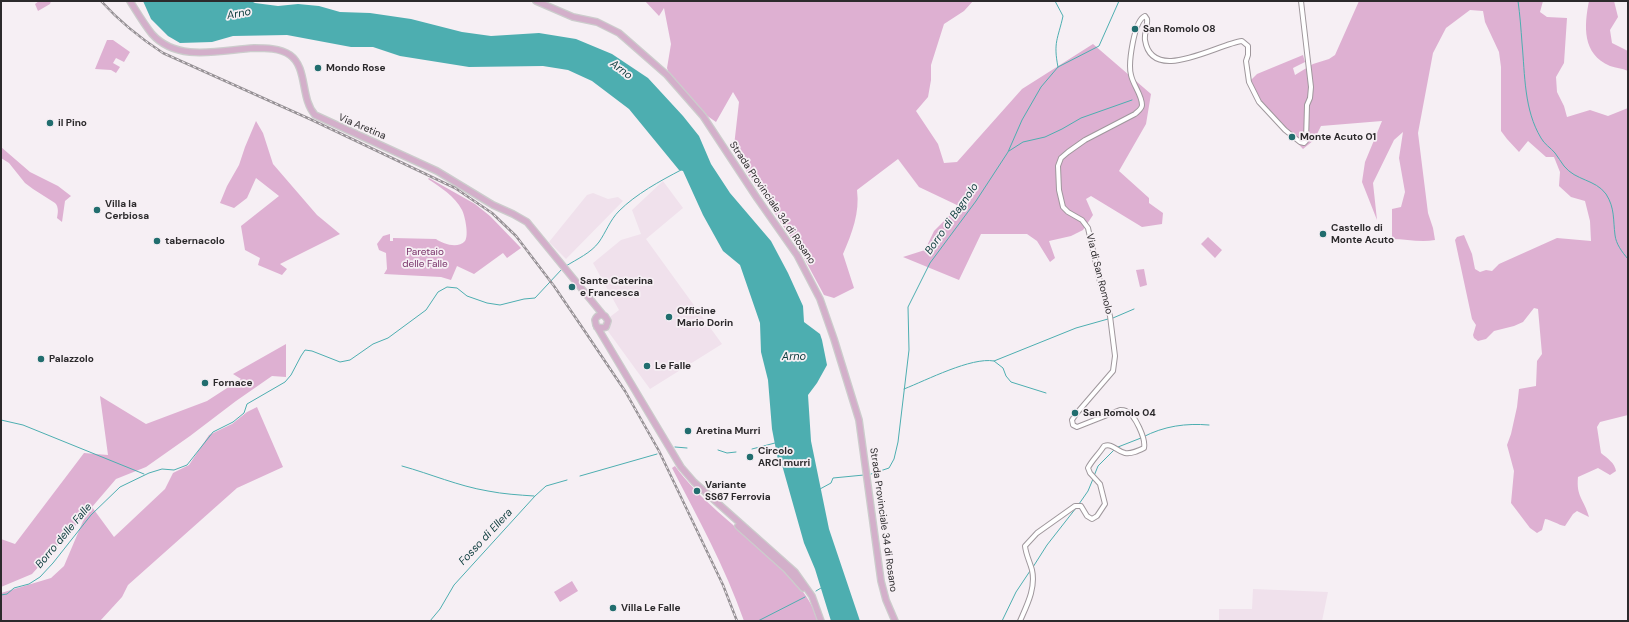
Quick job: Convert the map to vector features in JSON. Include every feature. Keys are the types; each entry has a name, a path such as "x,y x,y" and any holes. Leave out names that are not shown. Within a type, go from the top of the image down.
{"main road":[{"name":"Via Aretina","path":"130,1 153,35 164,43 182,51 195,53 261,48 280,51 289,55 299,67 306,100 310,109 315,115 408,157 457,182 493,205 527,222 558,257 604,316"},
{"name":"Strada Provinciale 34 di Rosano","path":"536,1 573,17 597,22 619,33 667,75 703,116 797,255 820,299 859,420 881,581 886,600 895,621"},
{"path":"596,305 597,313 595,323 605,343 673,456 706,496 786,569 807,593 821,619"},
{"path":"596,318 599,315 607,317 608,322 603,338 605,343"},
{"path":"597,327 605,328"},
{"path":"694,482 790,567 806,586 817,606 821,619"}],"street":[{"name":"Via di San Romolo","path":"1020,621 1029,603 1034,581 1032,569 1026,555 1025,546 1037,533 1075,506 1081,506 1086,516 1092,519 1097,516 1104,504 1100,484 1090,473 1088,468 1091,461 1099,454 1104,446 1114,446 1125,453 1136,452 1144,448 1144,437 1131,416 1126,411 1120,410 1081,426 1073,425 1072,420 1076,414 1113,371 1115,356 1110,316 1100,282 1088,228 1082,220 1072,216 1063,207 1059,190 1058,166 1061,158 1068,152 1141,110 1141,98 1131,76 1130,70 1131,52 1137,27 1143,16 1148,19 1145,40 1148,50 1152,56 1161,60 1171,62 1187,59 1232,42 1242,41 1248,46 1248,56 1246,61 1249,82 1259,102 1285,130 1300,142 1304,143 1306,141 1308,105 1311,87 1301,1"}],"shaded area":[{"path":"663,181 683,208 646,239 722,344 650,389 602,323 619,310 593,263 621,240 641,234 632,210"},
{"path":"593,193 608,199 618,197 623,201 566,259 549,242 587,195"},
{"path":"1253,589 1328,592 1322,621 1219,621 1219,609 1252,609"}],"green space":[{"path":"39,1 51,1 50,4 38,11 35,4"},
{"path":"645,1 973,1 964,11 944,24 931,65 931,80 928,97 916,111 938,144 944,163 957,162 1022,89 1093,44 1151,94 1146,124 1119,171 1149,198 1149,203 1163,213 1162,224 1142,227 1091,196 1086,199 1093,215 1083,230 1071,236 1049,241 1055,258 1050,262 1037,241 1027,234 981,234 959,280 903,257 925,250 934,231 959,206 919,187 898,159 857,190 858,198 856,215 852,231 843,254 854,288 834,298 824,295 803,256 748,175 734,146 739,102 733,92 716,122 706,115 669,74 667,68 671,44 664,8 659,16"},
{"path":"1359,1 1543,1 1540,12 1547,17 1567,18 1564,63 1556,77 1557,92 1564,106 1567,117 1590,110 1608,116 1628,108 1628,415 1600,422 1597,427 1601,453 1612,463 1616,471 1610,475 1598,468 1578,477 1579,494 1589,517 1577,511 1573,514 1565,526 1545,519 1542,530 1537,533 1530,528 1511,503 1514,471 1507,445 1517,407 1519,389 1536,386 1537,361 1542,354 1538,309 1534,308 1523,322 1494,331 1486,339 1478,341 1473,335 1476,325 1472,319 1455,240 1457,237 1464,235 1472,254 1475,269 1480,272 1486,270 1492,271 1499,264 1557,238 1591,241 1590,221 1585,201 1571,197 1559,186 1560,172 1554,157 1546,157 1528,141 1519,152 1501,131 1501,67 1499,52 1485,22 1483,11 1470,10 1446,28 1433,53 1418,133 1428,213 1435,240 1419,241 1392,239 1392,209 1401,207 1405,192 1399,158 1403,132 1394,140 1373,183 1377,220 1362,182 1365,162 1382,121 1321,126 1314,140 1303,149 1259,102 1249,82 1257,74 1303,55 1305,62 1293,68 1295,75 1313,64 1329,59 1335,55"},
{"path":"1589,1 1614,1 1618,17 1610,30 1612,43 1628,51 1628,71 1610,66 1601,61 1590,47 1586,29"},
{"path":"107,40 113,40 130,52 124,62 116,58 113,63 120,67 116,73 111,70 95,69"},
{"path":"256,121 263,133 273,164 317,215 340,234 280,264 287,269 282,275 258,265 260,258 245,250 241,226 279,196 256,178 247,198 234,208 220,203 227,186 239,165"},
{"path":"1,147 30,172 58,186 71,196 65,201 62,222 57,218 58,208 55,203 25,183 9,163 1,158"},
{"name":"Paretaio delle Falle","path":"429,178 475,204 490,216 521,248 507,258 503,253 474,274 457,266 451,280 441,277 384,274 387,269 386,253 379,250 377,244 383,236 390,234 390,241 393,241 393,238 436,239 442,243 450,245 458,245 465,241 467,230 462,210 451,196 428,179"},
{"path":"1208,237 1222,250 1215,258 1201,244"},
{"path":"1144,269 1147,285 1140,287 1136,270"},
{"path":"286,344 286,377 272,376 146,467 116,479 92,507 114,537 165,489 173,473 189,465 209,435 232,424 247,412 257,407 283,467 237,488 128,585 122,597 100,621 1,621 1,593 51,578 64,566 86,514 32,574 1,587 1,539 15,544 84,453 108,455 100,396 146,424 207,401 241,379 233,374"},
{"path":"675,466 684,478 729,522 765,552 789,575 809,601 818,621 744,621 720,562 672,468"},
{"path":"572,581 578,591 560,602 554,592"}],"water":[{"name":"Arno","path":"143,1 251,1 255,3 278,6 298,4 319,6 340,12 370,13 411,19 462,32 491,36 539,33 576,39 612,54 648,78 699,136 711,164 730,193 771,241 803,306 804,322 820,334 827,365 808,395 811,441 829,529 860,621 831,621 815,569 804,543 782,465 786,463 785,460 778,460 772,429 768,380 761,352 760,323 740,265 723,251 703,215 683,171 679,170 629,109 592,81 568,70 543,66 469,67 400,56 373,47 351,47 287,35 233,36 212,42 180,43 168,36 151,19"}],"waterway":[{"path":"1055,1 1063,16 1056,46 1058,67"},
{"name":"Borro di Bagnolo","path":"871,474 889,468 894,459 898,442 909,350 908,307 930,263 976,201 1008,152 1022,120 1041,87 1058,67 1099,46 1119,1"},
{"path":"1518,1 1526,92 1535,127 1542,140 1555,153 1569,171 1574,175 1596,185 1606,194 1611,204 1617,242 1628,259"},
{"path":"1009,151 1023,142 1045,137 1081,118 1132,100"},
{"name":"Borro delle Falle","path":"566,266 588,253 596,246 613,218 633,199 648,188 681,170"},
{"name":"Borro delle Falle","path":"1,595 7,594 14,588 29,584 40,577 91,515 120,487 149,473 162,469 174,470 187,465 213,432 233,422 244,413 247,404 285,382 291,375 305,350 312,351 340,362 350,360 373,344 388,338 426,310 438,292 447,287 457,288 467,296 487,303 500,305 535,298 562,269"},
{"path":"1113,318 1134,309"},
{"path":"904,389 961,366 973,362 994,361 1076,328 1108,319"},
{"path":"994,361 1003,368 1006,376 1011,382 1046,393"},
{"path":"1,420 23,425 144,474"},
{"path":"1143,437 1159,430 1175,426 1192,424 1209,425"},
{"path":"1118,447 1141,438"},
{"name":"Fosso di Ellera","path":"752,449 775,443"},
{"name":"Fosso di Ellera","path":"675,447 687,448"},
{"path":"1094,476 1098,466 1115,449"},
{"name":"Fosso di Ellera","path":"718,450 727,453 736,452"},
{"name":"Fosso di Ellera","path":"580,476 657,454"},
{"path":"402,466 477,489 505,494 534,496"},
{"name":"Borro di Bagnolo","path":"820,489 831,483 833,478 864,475"},
{"path":"1079,504 1088,491 1093,479"},
{"name":"Fosso di Ellera","path":"430,621 440,609 454,585 535,496 546,486 567,480"},
{"path":"1033,567 1047,545 1076,508"},
{"path":"1002,621 1016,592 1030,571"},
{"path":"816,591 821,588"},
{"path":"758,621 805,597"}],"railway":[{"path":"101,1 130,29 163,53 312,120 455,188 492,213 516,236 554,286 625,391 659,451 723,585 737,621"}],"place":[{"name":"San Romolo 08","path":"1135,29"},
{"name":"Mondo Rose","path":"318,68"},
{"name":"il Pino","path":"50,123"},
{"name":"Monte Acuto 01","path":"1292,137"},
{"name":"Villa la Cerbiosa","path":"97,210"},
{"name":"Castello di Monte Acuto","path":"1323,234"},
{"name":"tabernacolo","path":"157,241"},
{"name":"Sante Caterina e Francesca","path":"572,287"},
{"name":"Officine Mario Dorin","path":"669,317"},
{"name":"Palazzolo","path":"41,359"},
{"name":"Le Falle","path":"647,366"},
{"name":"Fornace","path":"205,383"},
{"name":"San Romolo 04","path":"1075,413"},
{"name":"Aretina Murri","path":"688,431"},
{"name":"Circolo ARCI murri","path":"750,457"},
{"name":"Variante SS67 Ferrovia","path":"697,491"},
{"name":"Villa Le Falle","path":"613,608"}]}
